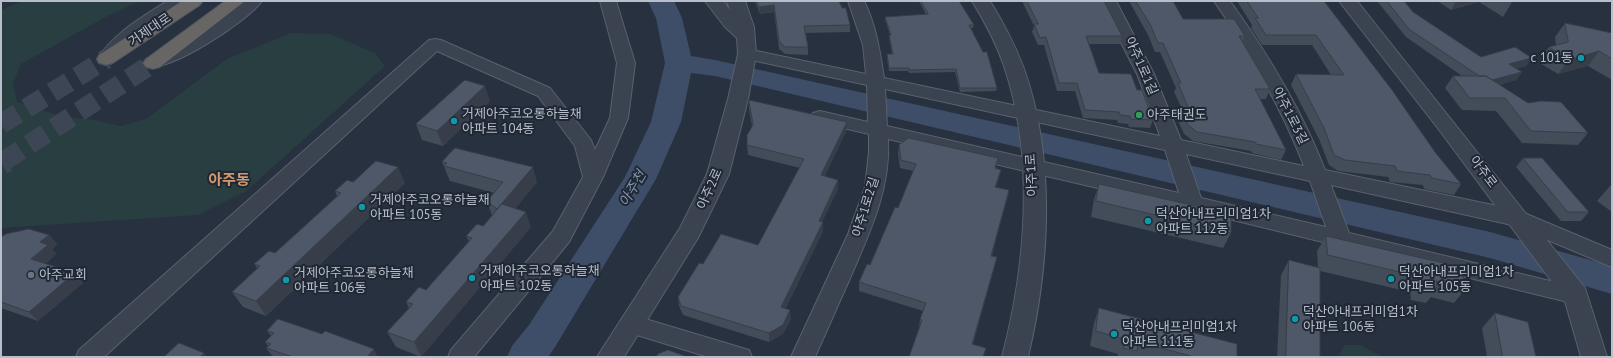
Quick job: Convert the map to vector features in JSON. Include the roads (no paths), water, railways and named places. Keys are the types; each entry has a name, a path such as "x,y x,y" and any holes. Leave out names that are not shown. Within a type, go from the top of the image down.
{"highway":[{"name":"거제대로","path":"106,59 194,1"},
{"path":"153,63 236,1"}],"street":[{"path":"106,59 111,49 120,41 179,1"},
{"path":"153,63 178,54 191,46 253,1"},
{"path":"460,357 561,236 594,177 619,118 626,63 608,1"},
{"path":"714,1 747,46 876,82 1517,218 1612,259"},
{"name":"아주2로","path":"610,357 690,232 718,174 746,101 747,46 736,1"},
{"name":"아주1로2길","path":"803,357 859,234 874,187 880,152 877,130 876,82 871,45 860,9 856,1"},
{"name":"아주1로","path":"981,1 998,27 1017,77 1026,114 1033,167 1034,253 1020,339 1014,357"},
{"name":"아주1로1길","path":"1108,1 1124,29 1175,146 1192,203"},
{"name":"아주1로3길","path":"1222,1 1240,27 1294,121 1318,175 1340,238"},
{"name":"아주로","path":"1348,1 1447,126 1576,295 1594,357"},
{"path":"88,357 435,44 544,92 584,145 594,177"},
{"path":"800,113 1192,203 1576,295"},
{"path":"632,324 740,357"}],"waterway":[{"name":"아주천","path":"661,1 669,18 679,63"},
{"name":"아주천","path":"526,357 542,336 640,179 666,122 679,63"},
{"path":"679,63 715,68 1490,245 1612,280"}],"tunnel":[{"path":"1,124 106,59"},
{"path":"4,161 153,63"},
{"path":"1,163 6,160"}],"place":[{"name":"c 101동","path":"1581,58"},
{"name":"아주태권도","path":"1139,115"},
{"name":"거제아주코오롱하늘채 아파트 104동","path":"454,121"},
{"name":"거제아주코오롱하늘채 아파트 105동","path":"362,207"},
{"name":"덕산아내프리미엄1차 아파트 112동","path":"1148,221"},
{"name":"아주교회","path":"31,275"},
{"name":"거제아주코오롱하늘채 아파트 102동","path":"472,278"},
{"name":"덕산아내프리미엄1차 아파트 105동","path":"1391,279"},
{"name":"거제아주코오롱하늘채 아파트 106동","path":"286,280"},
{"name":"덕산아내프리미엄1차 아파트 106동","path":"1295,319"},
{"name":"덕산아내프리미엄1차 아파트 111동","path":"1114,334"}],"district":[{"name":"아주동","path":"229,181"}]}
